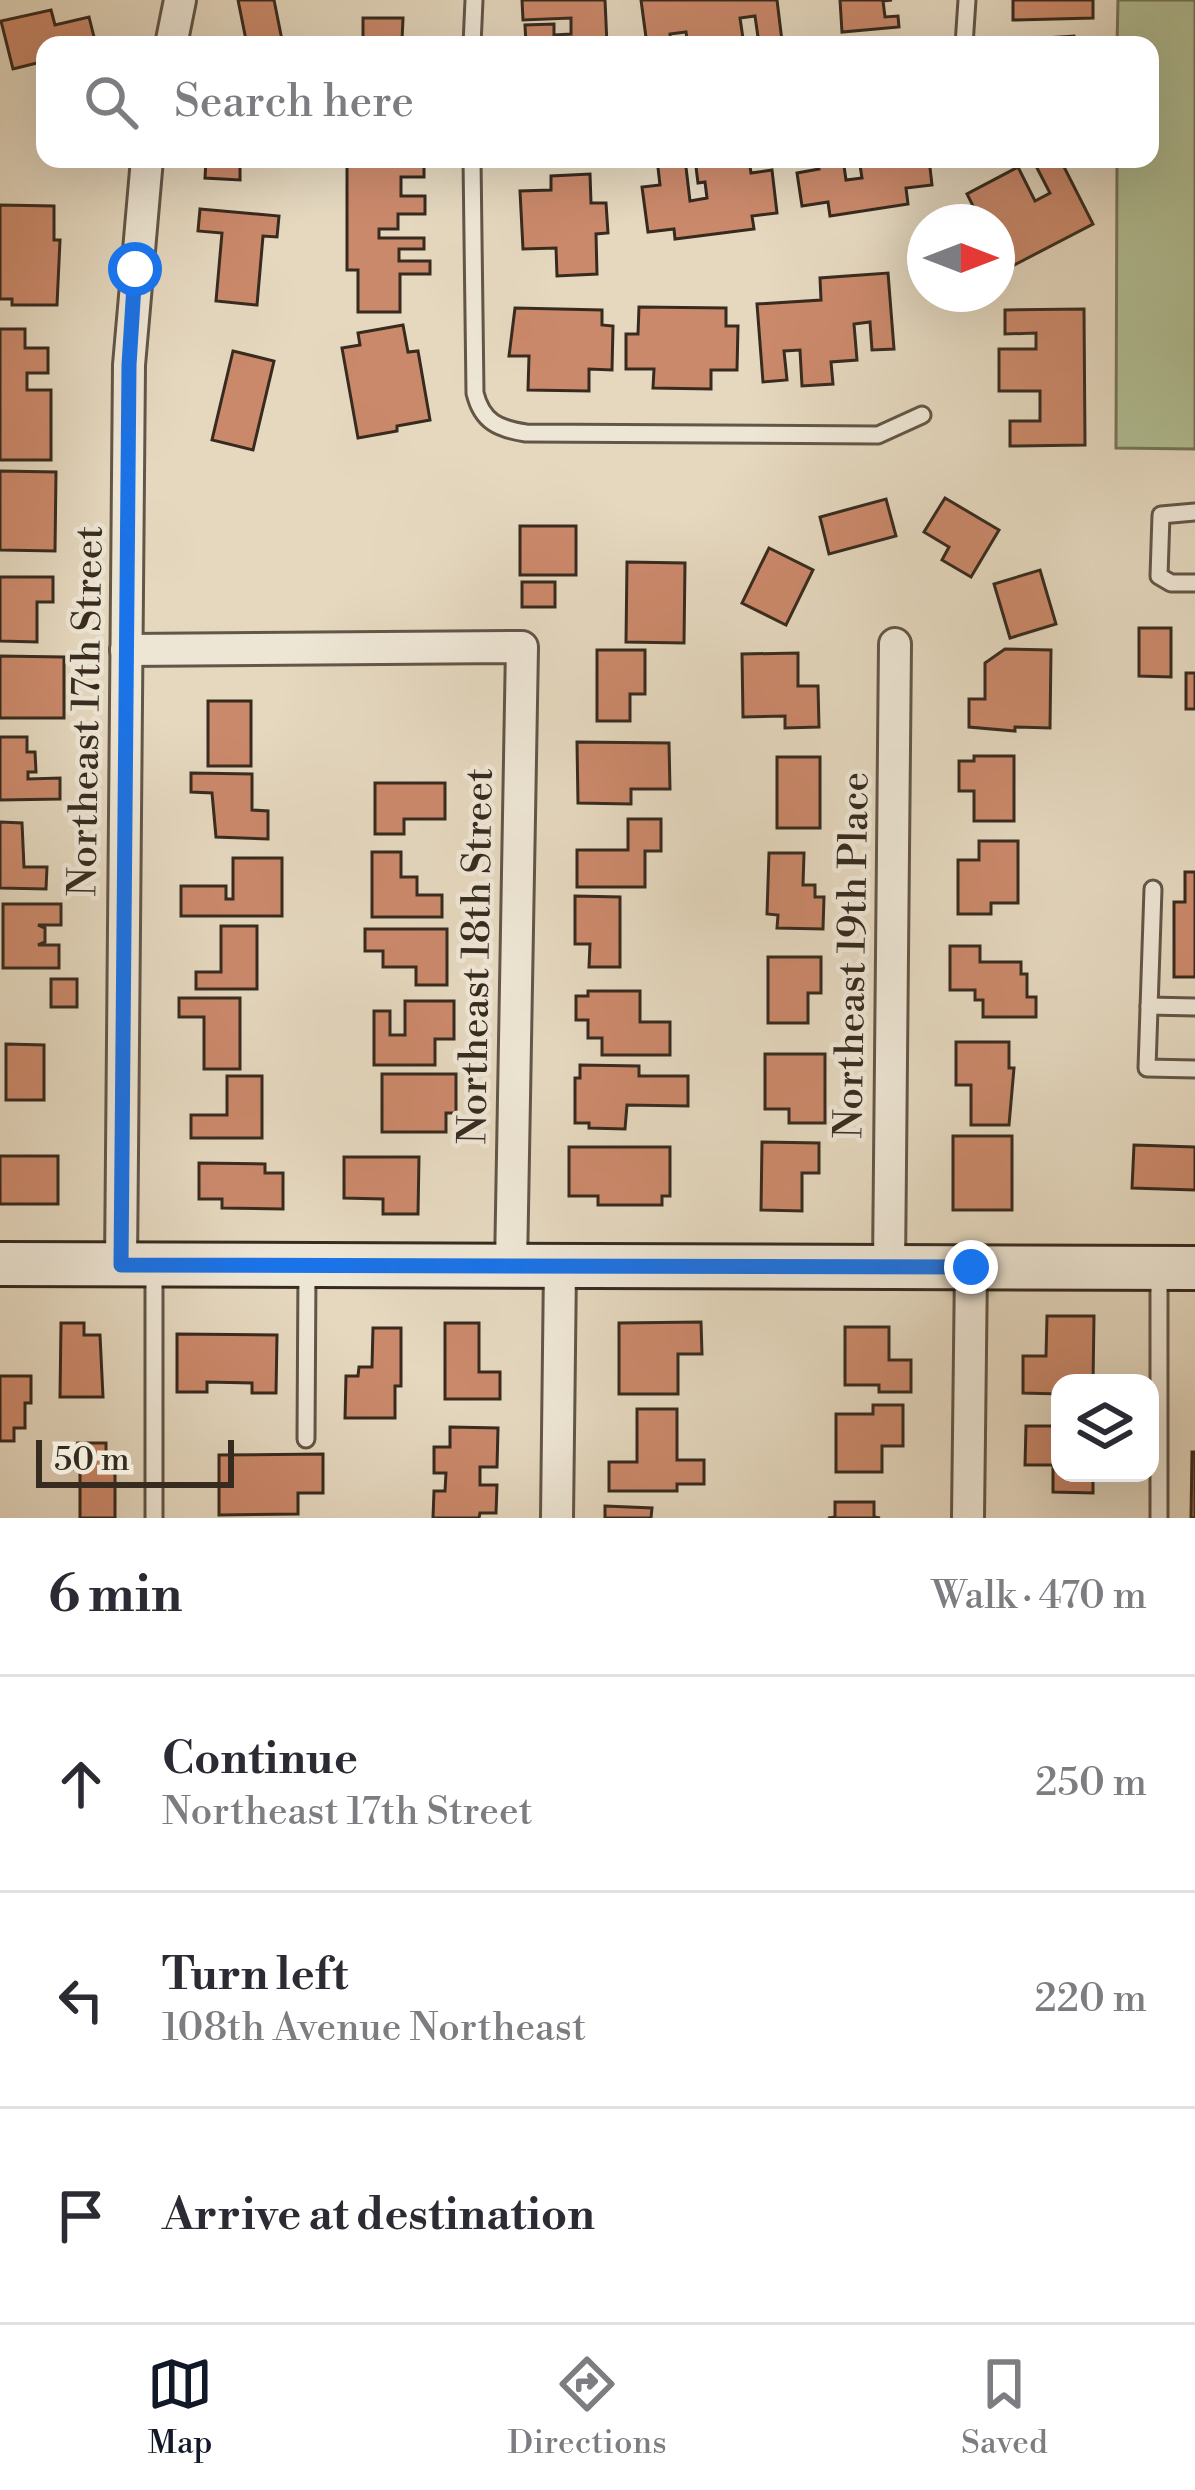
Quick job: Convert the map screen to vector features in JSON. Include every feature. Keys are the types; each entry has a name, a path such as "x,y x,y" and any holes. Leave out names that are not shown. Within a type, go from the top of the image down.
{"main road":[{"path":"0,1264 1177,1268"}],"street":[{"path":"173,36 180,0"},
{"name":"Northeast 17th Street","path":"138,1265 126,650 129,365 146,168"},
{"name":"Northeast 19th Place","path":"889,1267 896,644"},
{"name":"Northeast 18th Street","path":"126,650 522,647 511,1267"},
{"path":"557,1518 560,1267"},
{"path":"968,1518 971,1267"}],"lane":[{"path":"472,36 474,0"},
{"path":"965,36 968,0"},
{"path":"472,168 475,393 487,419 500,429 878,435 922,415"},
{"path":"1195,512 1161,515 1159,576 1165,582 1195,583"},
{"path":"1153,890 1148,1068 1195,1069"},
{"path":"1149,1006 1195,1006"},
{"path":"138,1265 154,1518"},
{"path":"306,1439 307,1266"},
{"path":"1160,1518 1177,1268"}],"green space":[{"path":"1118,0 1195,0 1195,449 1116,448 1117,168 1159,168 1159,36 1117,36"}],"building":[{"path":"238,0 274,0 281,36 245,36"},
{"path":"522,0 605,0 607,36 526,36 525,25 554,24 554,35 571,34 571,18 523,20"},
{"path":"641,0 777,0 781,36 758,36 755,16 740,18 743,36 687,36 686,32 646,36"},
{"path":"840,0 892,0 883,1 885,17 898,16 899,27 842,32"},
{"path":"1013,0 1093,0 1093,18 1013,20"},
{"path":"51,10 55,25 89,17 94,36 36,36 36,63 13,69 1,21"},
{"path":"363,18 403,18 402,36 363,36"},
{"path":"206,168 240,168 240,180 205,178"},
{"path":"347,168 424,168 424,177 401,177 401,196 425,196 425,214 398,214 398,229 379,229 379,238 424,238 424,249 399,249 399,261 430,261 430,274 400,274 400,312 358,312 358,270 347,270"},
{"path":"658,168 686,168 690,201 707,198 696,168 772,170 777,213 752,216 754,229 675,239 674,229 648,232 642,187 660,185"},
{"path":"844,168 846,180 862,178 860,168 930,168 932,185 906,188 908,204 830,216 828,202 802,206 797,173"},
{"path":"1018,168 1035,201 1050,193 1037,168 1065,168 1093,224 1015,265 1015,204 972,204 967,194"},
{"path":"590,174 591,203 606,203 608,233 596,234 597,274 557,276 556,248 523,249 520,191 551,190 551,176"},
{"path":"0,205 54,206 54,240 60,240 57,305 12,305 12,299 0,299"},
{"path":"200,209 279,216 277,237 263,236 257,305 216,301 222,233 198,231"},
{"path":"888,273 894,349 872,350 870,322 854,324 857,360 831,362 833,384 802,386 800,350 784,351 787,380 763,382 757,304 821,300 820,278"},
{"path":"639,307 726,308 726,326 738,326 737,370 711,370 711,389 653,388 654,369 626,369 626,334 638,334"},
{"path":"515,308 602,310 602,325 613,326 612,370 589,369 589,391 528,390 529,356 509,356"},
{"path":"1084,309 1085,445 1010,446 1010,421 1040,421 1040,391 999,391 999,349 1036,349 1036,333 1005,334 1005,312"},
{"path":"403,325 408,352 418,351 430,420 358,438 342,348 360,345 358,333"},
{"path":"0,329 25,329 25,348 48,348 48,373 27,373 27,390 51,390 51,460 0,460"},
{"path":"233,351 274,361 253,450 212,440"},
{"path":"0,471 56,472 55,551 0,550"},
{"path":"945,498 999,530 971,577 942,560 949,547 924,532"},
{"path":"886,499 896,536 829,554 820,517"},
{"path":"520,526 576,526 576,575 520,575"},
{"path":"769,548 813,570 786,625 742,603"},
{"path":"627,562 685,563 684,643 626,642"},
{"path":"1040,570 1056,624 1010,638 994,584"},
{"path":"0,577 53,577 53,602 37,602 37,642 0,641"},
{"path":"522,582 555,582 555,607 522,607"},
{"path":"1139,628 1171,628 1171,677 1139,676"},
{"path":"1005,649 1051,650 1050,728 969,727 969,699 985,699 985,663"},
{"path":"597,650 645,650 645,694 630,694 630,721 597,721"},
{"path":"798,653 798,686 818,686 819,727 785,728 785,716 743,717 742,654"},
{"path":"0,656 64,657 64,718 0,718"},
{"path":"1186,673 1195,673 1195,709 1186,709"},
{"path":"208,701 251,701 251,766 208,766"},
{"path":"0,737 27,737 27,752 35,752 36,772 28,772 28,779 60,778 60,799 0,800"},
{"path":"577,742 669,743 670,789 631,789 631,804 578,803"},
{"path":"974,756 1014,756 1014,821 974,821 974,791 959,791 959,761 974,761"},
{"path":"777,757 820,757 820,828 777,828"},
{"path":"191,773 252,774 252,810 268,811 268,839 216,837 212,793 191,792"},
{"path":"375,783 445,783 445,819 404,819 404,834 375,834"},
{"path":"628,819 661,819 661,851 645,851 645,887 577,887 577,850 628,850"},
{"path":"0,822 22,823 24,867 47,867 46,889 0,888"},
{"path":"979,841 1018,841 1018,903 991,903 991,914 958,914 958,860 979,860"},
{"path":"372,852 401,852 401,877 417,877 417,895 442,895 442,917 372,917"},
{"path":"769,853 804,853 803,885 815,885 815,897 824,897 823,929 777,928 778,915 767,914"},
{"path":"233,858 282,858 282,916 181,916 181,886 226,886 226,899 233,899"},
{"path":"1185,872 1195,872 1195,977 1174,977 1174,902 1185,902"},
{"path":"575,896 620,897 620,967 589,967 590,944 575,944"},
{"path":"3,904 61,904 61,925 38,925 45,928 45,942 38,945 59,945 59,968 3,968"},
{"path":"221,926 257,926 257,989 196,989 196,972 221,972"},
{"path":"365,929 447,929 447,985 416,985 416,967 383,967 383,951 365,951"},
{"path":"950,946 980,946 980,962 1021,962 1021,974 1027,974 1027,997 1036,997 1036,1017 983,1017 983,1000 975,1000 975,990 950,990"},
{"path":"768,957 821,957 821,993 808,993 808,1023 768,1023"},
{"path":"51,979 77,979 77,1007 51,1007"},
{"path":"588,991 640,991 640,1022 670,1022 670,1055 602,1055 602,1038 588,1038 588,1020 576,1020 576,996 588,996"},
{"path":"179,998 240,998 240,1069 204,1069 204,1017 179,1017"},
{"path":"405,1001 454,1001 454,1039 435,1039 435,1065 374,1065 374,1011 390,1011 390,1035 405,1035"},
{"path":"956,1042 1009,1042 1009,1068 1014,1068 1009,1125 971,1125 971,1085 956,1085"},
{"path":"6,1044 44,1045 44,1100 6,1100"},
{"path":"765,1054 825,1054 825,1123 789,1123 789,1109 765,1109"},
{"path":"580,1065 639,1066 639,1076 688,1076 688,1106 627,1105 625,1129 575,1123 575,1078 580,1078"},
{"path":"382,1074 456,1074 456,1113 446,1113 446,1132 382,1132"},
{"path":"227,1076 262,1076 262,1138 191,1138 191,1115 227,1115"},
{"path":"953,1136 1012,1136 1012,1210 953,1210"},
{"path":"762,1142 819,1143 819,1173 802,1173 802,1211 761,1210"},
{"path":"1134,1145 1195,1147 1195,1190 1132,1188"},
{"path":"569,1147 670,1147 670,1196 662,1196 662,1205 598,1205 598,1196 569,1196"},
{"path":"0,1156 58,1156 58,1204 0,1204"},
{"path":"344,1157 419,1157 418,1214 383,1214 383,1199 344,1198"},
{"path":"199,1163 265,1164 265,1173 283,1173 283,1209 222,1208 222,1199 199,1199"},
{"path":"1047,1316 1094,1316 1093,1374 1051,1374 1051,1394 1023,1393 1023,1356 1046,1356"},
{"path":"701,1322 702,1354 678,1354 678,1394 619,1394 619,1323"},
{"path":"61,1323 84,1323 84,1335 100,1335 103,1397 60,1397"},
{"path":"445,1323 479,1323 479,1372 500,1372 500,1399 445,1399"},
{"path":"845,1327 889,1327 889,1360 911,1360 911,1392 845,1385"},
{"path":"373,1328 401,1328 401,1386 395,1386 395,1418 345,1418 346,1376 358,1376 359,1367 372,1367"},
{"path":"177,1334 277,1335 276,1393 252,1393 252,1383 207,1382 207,1392 177,1392"},
{"path":"0,1376 31,1376 25,1428 14,1428 14,1441 0,1441"},
{"path":"873,1405 903,1405 903,1446 882,1446 882,1472 836,1472 836,1414 873,1414"},
{"path":"637,1409 677,1409 677,1460 704,1460 704,1484 677,1484 677,1491 609,1491 609,1462 637,1462"},
{"path":"1026,1426 1051,1426 1051,1465 1025,1465"},
{"path":"450,1427 498,1428 497,1467 480,1467 480,1485 497,1485 496,1513 480,1513 479,1518 433,1518 434,1491 445,1491 446,1473 434,1473 434,1447 450,1447"},
{"path":"75,1443 106,1443 106,1461 115,1461 115,1518 80,1518"},
{"path":"1195,1452 1195,1518 1191,1518"},
{"path":"323,1454 323,1493 298,1493 298,1514 219,1515 219,1455"},
{"path":"1053,1482 1093,1482 1093,1493 1053,1492"},
{"path":"835,1502 874,1502 874,1517 880,1518 828,1518 835,1517"},
{"path":"605,1506 652,1508 651,1518 605,1518"}],"route":[{"path":"135,269 129,365 121,1265 971,1267"}]}
